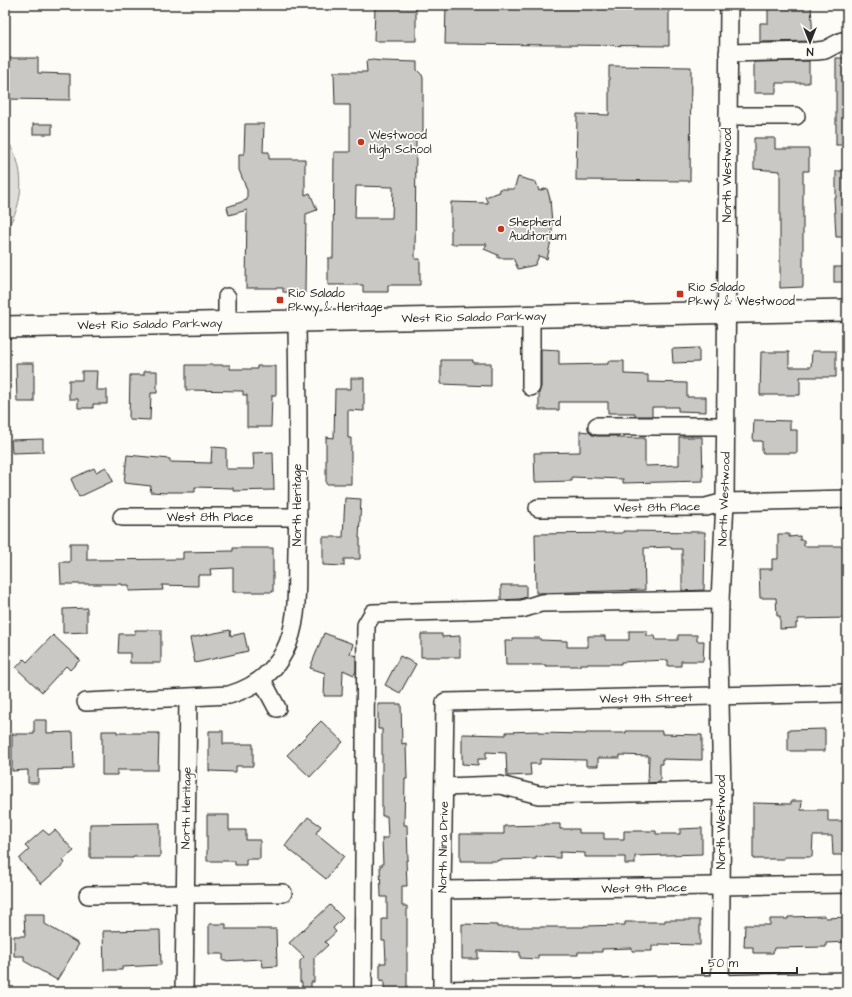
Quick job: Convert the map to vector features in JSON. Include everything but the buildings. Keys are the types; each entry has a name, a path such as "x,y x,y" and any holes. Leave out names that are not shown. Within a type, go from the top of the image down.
{"main road":[{"name":"West Rio Salado Parkway","path":"5,327 847,310"}],"street":[{"name":"North Westwood","path":"720,988 722,791 719,696 720,600 725,502 728,5"},
{"path":"728,53 817,51 825,50 842,41"},
{"path":"728,116 796,116"},
{"path":"227,297 227,323"},
{"path":"531,316 531,387"},
{"name":"North Heritage","path":"86,702 229,695 244,690 262,680 276,666 285,651 292,632 295,606 298,517 297,321"},
{"path":"597,426 725,426"},
{"name":"West 8th Place","path":"538,508 706,507 725,502 847,499"},
{"name":"West 8th Place","path":"122,517 298,517"},
{"path":"363,992 366,625 373,614 522,609 541,603 720,600"},
{"path":"262,680 277,708"},
{"name":"West 9th Street","path":"445,702 847,693"},
{"name":"North Heritage","path":"184,992 188,698"},
{"name":"North Nina Drive","path":"442,991 445,702"},
{"path":"444,787 500,786 539,795 722,791"},
{"name":"West 9th Place","path":"442,890 847,884"},
{"path":"88,895 283,893"},
{"path":"442,991 720,988 847,981"}],"shaded area":[{"path":"5,138 17,159 21,184 17,209 5,230"}],"place":[{"name":"Westwood High School","path":"361,142"},
{"name":"Shepherd Auditorium","path":"501,229"},
{"name":"Rio Salado Pkwy & Westwood","path":"680,294"},
{"name":"Rio Salado Pkwy & Heritage","path":"280,300"}]}
